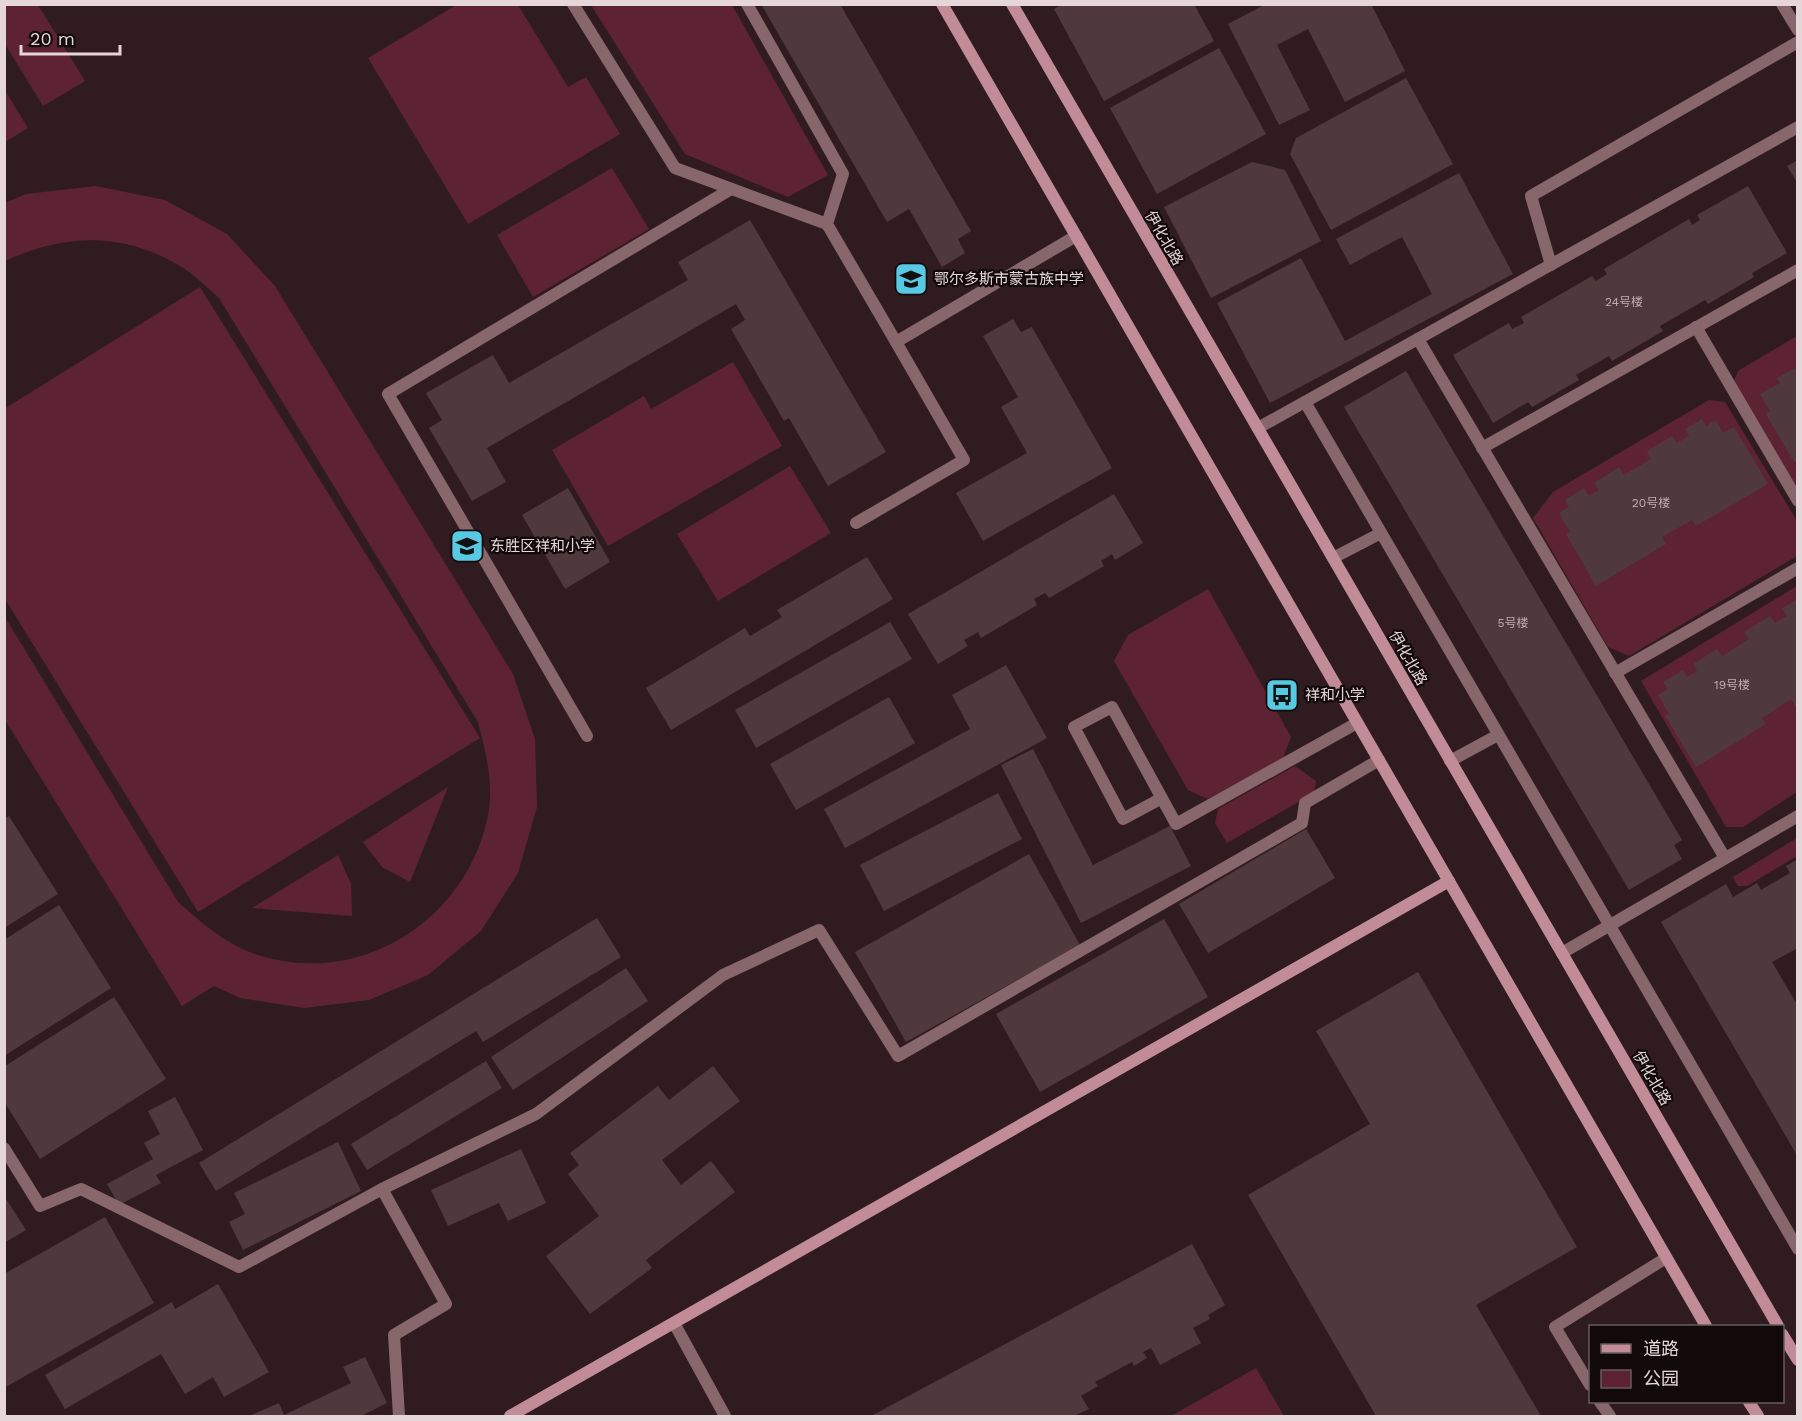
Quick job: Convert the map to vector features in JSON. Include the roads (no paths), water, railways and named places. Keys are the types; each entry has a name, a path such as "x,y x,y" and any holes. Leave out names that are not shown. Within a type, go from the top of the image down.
{"street":[{"path":"942,4 1705,1325"},
{"name":"伊化北路","path":"1012,4 1777,1325"},
{"path":"510,1416 1449,881"},
{"path":"1784,1337 1797,1360"},
{"path":"1750,1403 1758,1416"}],"lane":[{"path":"573,4 675,168 827,224 964,459 856,523"},
{"path":"747,4 843,174 827,224"},
{"path":"1782,4 1797,30"},
{"path":"1551,265 1531,196 1797,42"},
{"path":"1258,428 1797,128"},
{"path":"587,736 388,393 731,189"},
{"path":"896,342 1076,236"},
{"path":"1482,448 1797,270"},
{"path":"1696,327 1797,501"},
{"path":"1418,339 1725,858"},
{"path":"1305,402 1797,1249"},
{"path":"1333,558 1381,533"},
{"path":"1615,673 1797,568"},
{"path":"1162,798 1123,819 1074,727 1112,707 1162,798 1176,824 1357,723"},
{"path":"1450,761 1498,735"},
{"path":"4,1148 40,1206 81,1189 238,1267 382,1189 536,1114 723,975 819,930 898,1056 1302,823 1305,803 1379,760"},
{"path":"1562,953 1797,816"},
{"path":"382,1189 446,1304 394,1335 399,1416"},
{"path":"1589,1383 1555,1327 1666,1258"},
{"path":"674,1323 725,1416"},
{"path":"1601,1403 1610,1416"}],"place":[{"name":"鄂尔多斯市蒙古族中学","path":"911,279"},
{"name":"东胜区祥和小学","path":"467,546"},
{"name":"祥和小学","path":"1282,695"}]}
